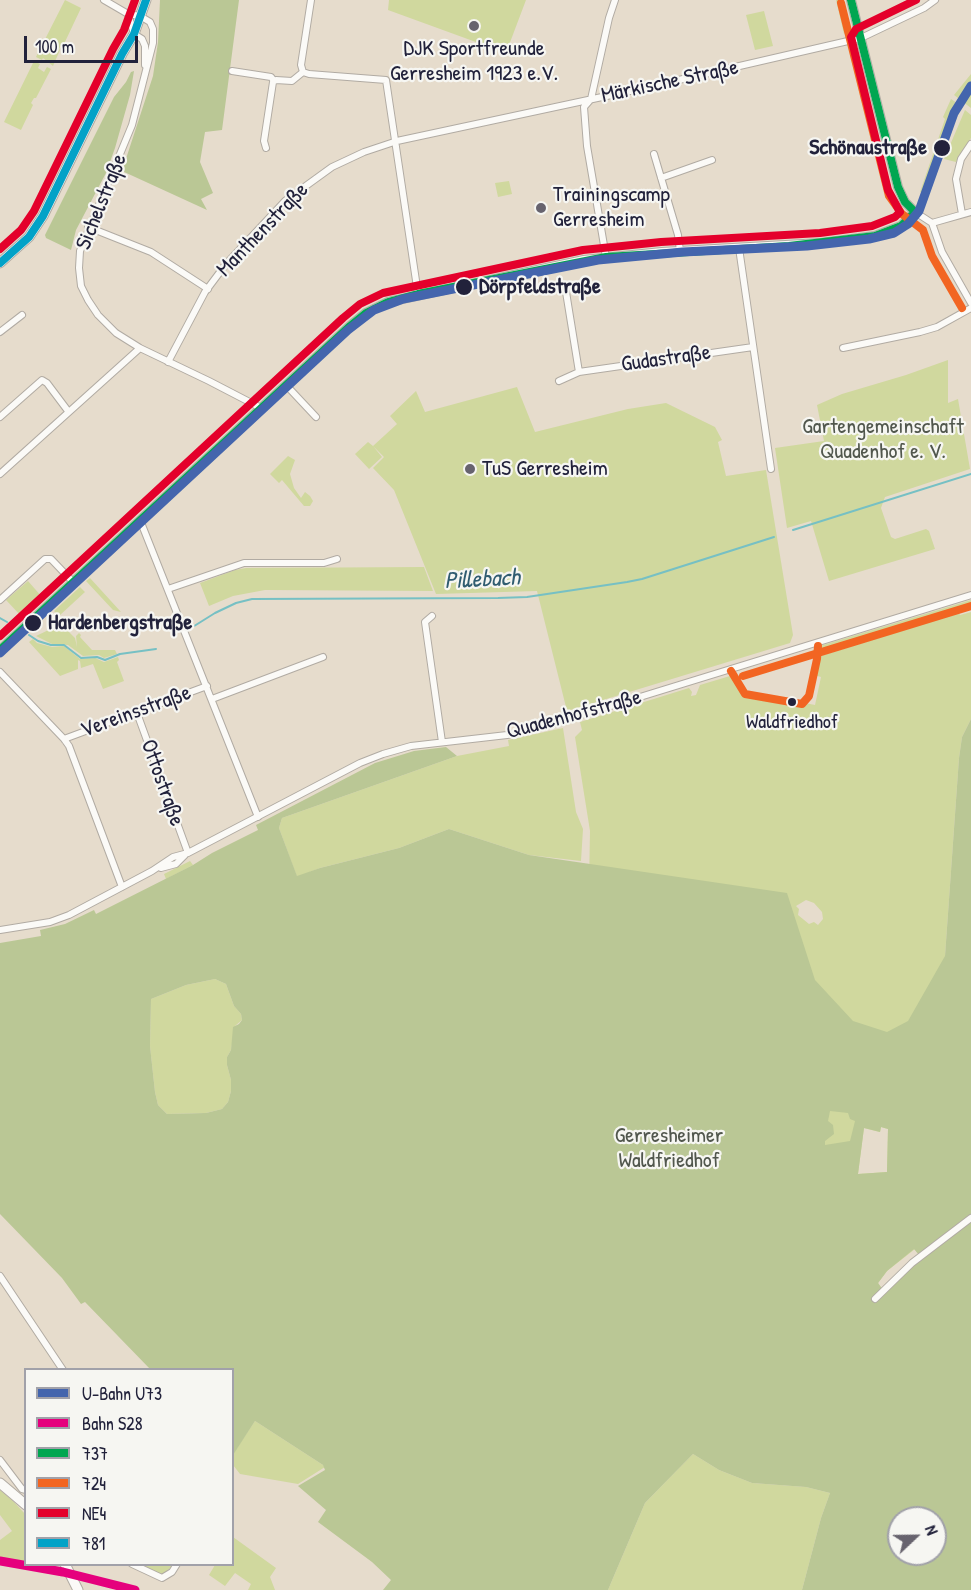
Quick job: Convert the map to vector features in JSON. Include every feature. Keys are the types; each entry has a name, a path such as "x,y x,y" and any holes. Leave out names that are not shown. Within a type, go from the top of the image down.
{"main road":[{"path":"0,263 29,237 43,216 134,34 146,0"},
{"path":"0,1482 24,1503"},
{"path":"67,1566 78,1590"}],"street":[{"path":"104,0 128,14 140,16"},
{"path":"303,72 301,65 311,0"},
{"path":"606,256 586,139 584,107 591,99 615,0"},
{"path":"843,348 937,327 971,306 942,252 932,223 905,202 898,187 851,0"},
{"name":"Märkische Straße","path":"397,141 861,38 924,8 935,0"},
{"name":"Sichelstraße","path":"128,14 134,34 142,39 145,46 145,78"},
{"name":"Sichelstraße","path":"140,16 150,22 154,35 145,78 138,108 123,149 88,227 80,251 81,286 87,300 106,325 140,348 261,408"},
{"path":"232,71 271,77 274,81 292,81 303,72"},
{"path":"303,72 386,80 397,141 418,294"},
{"path":"266,148 264,141 274,81"},
{"name":"Manthenstraße","path":"168,362 208,289 239,249 285,201 332,167 364,152 397,141"},
{"path":"962,214 956,180 961,159 971,144"},
{"path":"654,154 678,235 680,251"},
{"path":"660,178 712,159"},
{"path":"0,650 366,313 388,302 606,256 811,244 875,236 901,226 915,212"},
{"path":"932,223 971,212"},
{"path":"88,227 151,252 208,289"},
{"path":"740,248 771,469"},
{"path":"566,292 579,372"},
{"path":"0,332 22,315"},
{"name":"Gudastraße","path":"559,381 579,372 753,347"},
{"path":"0,474 140,348"},
{"path":"0,417 42,380 47,383 68,411"},
{"path":"286,385 316,417"},
{"path":"140,520 258,817"},
{"path":"0,600 45,559 51,559 73,582"},
{"path":"168,590 244,563 324,563 337,559"},
{"name":"Quadenhofstraße","path":"0,930 61,919 153,871 173,857 188,853 376,756 411,746 507,735 549,725 971,595"},
{"path":"432,616 425,622 442,742"},
{"path":"212,699 323,657"},
{"path":"0,672 64,739 72,754 122,887"},
{"name":"Vereinsstraße","path":"64,739 207,686"},
{"name":"Ottostraße","path":"137,713 188,853"},
{"path":"875,1299 912,1263 971,1218"},
{"path":"0,1276 62,1368"},
{"path":"0,1460 24,1489"},
{"path":"136,1566 162,1578 172,1572 176,1566"}],"green space":[{"path":"65,0 81,8 64,44 62,43 59,49 53,66 43,58 42,60 36,57"},
{"path":"160,0 239,0 222,130 205,132 200,162 213,193 201,199 207,210 122,171 153,76 158,42"},
{"name":"DJK Sportfreunde Gerresheim 1923 e.V.","path":"389,0 526,0 506,53 388,10"},
{"path":"836,0 843,0 850,28 844,34"},
{"path":"764,11 773,46 755,50 746,15"},
{"path":"34,61 40,64 38,68 44,72 47,67 51,69 31,103 33,105 21,130 4,122"},
{"path":"134,71 130,95 115,148 106,173 76,230 71,250 46,238 45,235 114,97"},
{"path":"971,74 971,108 954,95"},
{"path":"951,99 960,105 950,127 927,195 920,192 945,119 943,117"},
{"path":"965,110 971,115 971,138 956,162 944,159"},
{"path":"509,181 512,194 498,197 495,183"},
{"name":"Gartengemeinschaft Quadenhof e. V.","path":"948,360 948,403 958,399 970,469 885,497 881,508 891,537 895,539 926,529 929,531 935,549 829,581 811,521 787,528 775,448 824,441 817,405 842,394"},
{"path":"517,387 535,432 628,409 666,403 715,427 722,440 718,442 726,476 766,470 793,635 790,643 567,711 537,591 436,594 394,490 373,468 384,457 373,446 397,424 390,416 416,391 425,412"},
{"path":"368,442 382,457 369,469 355,454"},
{"path":"288,456 295,460 290,474 294,488 301,498 305,492 310,496 313,501 310,506 304,506 282,480 279,483 270,474"},
{"path":"424,567 433,591 265,590 233,596 209,606 200,583 246,568"},
{"path":"90,578 121,612 113,610 86,581"},
{"path":"28,581 42,597 21,616 6,600"},
{"path":"80,587 85,592 59,616 54,611"},
{"path":"971,600 971,607 811,656 814,649 820,646"},
{"path":"971,612 971,719 962,737 959,758 945,956 939,1215 971,1526 589,885 590,831 575,737 582,730 580,722 689,688 692,692 691,696 696,695 700,685 730,676 738,679 745,691 815,705 821,677 810,674 814,658 959,613 960,615","holes":["806,900 814,903 822,912 823,919 818,925 814,922 809,924 798,915 799,909 796,906","881,1127 888,1129 887,1172 858,1174 864,1128 880,1132","915,1249 919,1255 883,1290 878,1283 887,1271"]},
{"path":"61,624 75,638 77,647 76,636 79,633 92,650 115,650 117,654 104,658 99,655 83,656 68,645 52,644 36,636"},
{"path":"33,639 37,643 52,647 64,646 80,659 95,658 104,662 118,657 117,662 124,681 103,689 93,664 81,668 78,660 78,669 60,676 29,642"},
{"name":"Gerresheimer Waldfriedhof","path":"971,719 971,1590 802,1590 830,1493 806,1487 752,1483 719,1470 693,1454 645,1503 608,1590 383,1590 391,1580 372,1562 318,1522 326,1510 298,1486 325,1470 323,1465 255,1421 234,1453 234,1368 149,1368 85,1302 81,1304 62,1278 0,1214 0,943 41,936 40,930 65,924 94,910 96,914 258,830 256,825 375,763 414,751 446,747 457,756 282,818 279,828 297,876 399,848 449,829 529,855 787,893 815,980 853,1021 887,1032 908,1021 945,956 959,758 962,737","holes":["215,979 226,984 242,1020 233,1027 231,1050 227,1057 231,1080 228,1102 222,1109 206,1113 167,1114 158,1105 155,1092 150,1046 151,999 186,985","830,1111 848,1113 850,1119 855,1121 850,1141 825,1145 825,1141 834,1134 833,1125 828,1121","881,1127 888,1129 887,1172 858,1174 864,1128 880,1132","914,1249 919,1255 883,1290 878,1283 887,1271"]},
{"path":"563,728 576,812 583,829 581,861 529,855 449,829 399,848 320,868 297,877 279,828 282,818 457,756 509,746 508,740"},
{"path":"190,861 193,865 166,879 164,874"},
{"path":"215,979 226,984 242,1020 235,1026 231,1050 227,1057 231,1080 228,1102 222,1109 206,1113 167,1114 158,1105 155,1092 150,1046 151,999 186,985"},
{"path":"255,1421 325,1467 298,1484 240,1474 234,1466 234,1452"},
{"path":"693,1454 719,1470 752,1483 806,1487 830,1493 802,1590 608,1590 645,1503"},
{"path":"0,1490 24,1513 24,1563 0,1558 0,1540 12,1531 0,1515"},
{"path":"234,1538 276,1568 270,1577 275,1590 248,1590 251,1584 235,1573 225,1586 209,1575 214,1566 234,1566"},
{"path":"139,1566 172,1566 164,1574"}],"waterway":[{"name":"Pillebach","path":"793,530 971,474"},
{"name":"Pillebach","path":"191,628 236,603 252,599 527,597 627,582 774,537"},
{"name":"Pillebach","path":"0,618 7,622"},
{"name":"Pillebach","path":"29,635 51,645 64,645 81,658 97,657 105,660 120,654 156,649"}],"metro line":[{"name":"U73","path":"0,653 348,330 374,310 403,299 598,260 683,252 807,246 869,239 894,233 908,224 919,211 954,113 971,86"}],"rail line":[{"name":"S28","path":"0,1561 24,1565"},
{"name":"S28","path":"29,1566 135,1590"}],"transit line":[{"name":"NE4","path":"0,249 21,230 34,211 124,30 135,0"},
{"name":"781","path":"0,263 29,237 43,216 134,34 146,0"},
{"name":"737","path":"851,0 898,187 905,202 915,212"},
{"name":"NE4","path":"0,636 343,318 360,304 383,293 583,250 661,242 820,233 872,226 895,217 900,212 888,190 851,37 856,29 916,0"},
{"name":"724","path":"841,3 889,196 902,214 923,230 932,256 962,308"},
{"name":"737","path":"0,650 350,326 366,313 388,302 606,257 789,246 875,236 901,226 915,212"},
{"name":"724","path":"743,676 971,606"},
{"name":"724","path":"731,671 745,694 802,704 809,696 818,646"}],"place":[{"name":"DJK Sportfreunde Gerresheim 1923 e.V.","path":"474,26"},
{"name":"Schönaustraße","path":"942,148"},
{"name":"Trainingscamp Gerresheim","path":"541,208"},
{"name":"Dörpfeldstraße","path":"464,287"},
{"name":"TuS Gerresheim","path":"470,469"},
{"name":"Hardenbergstraße","path":"33,623"},
{"name":"Waldfriedhof","path":"792,702"}]}
